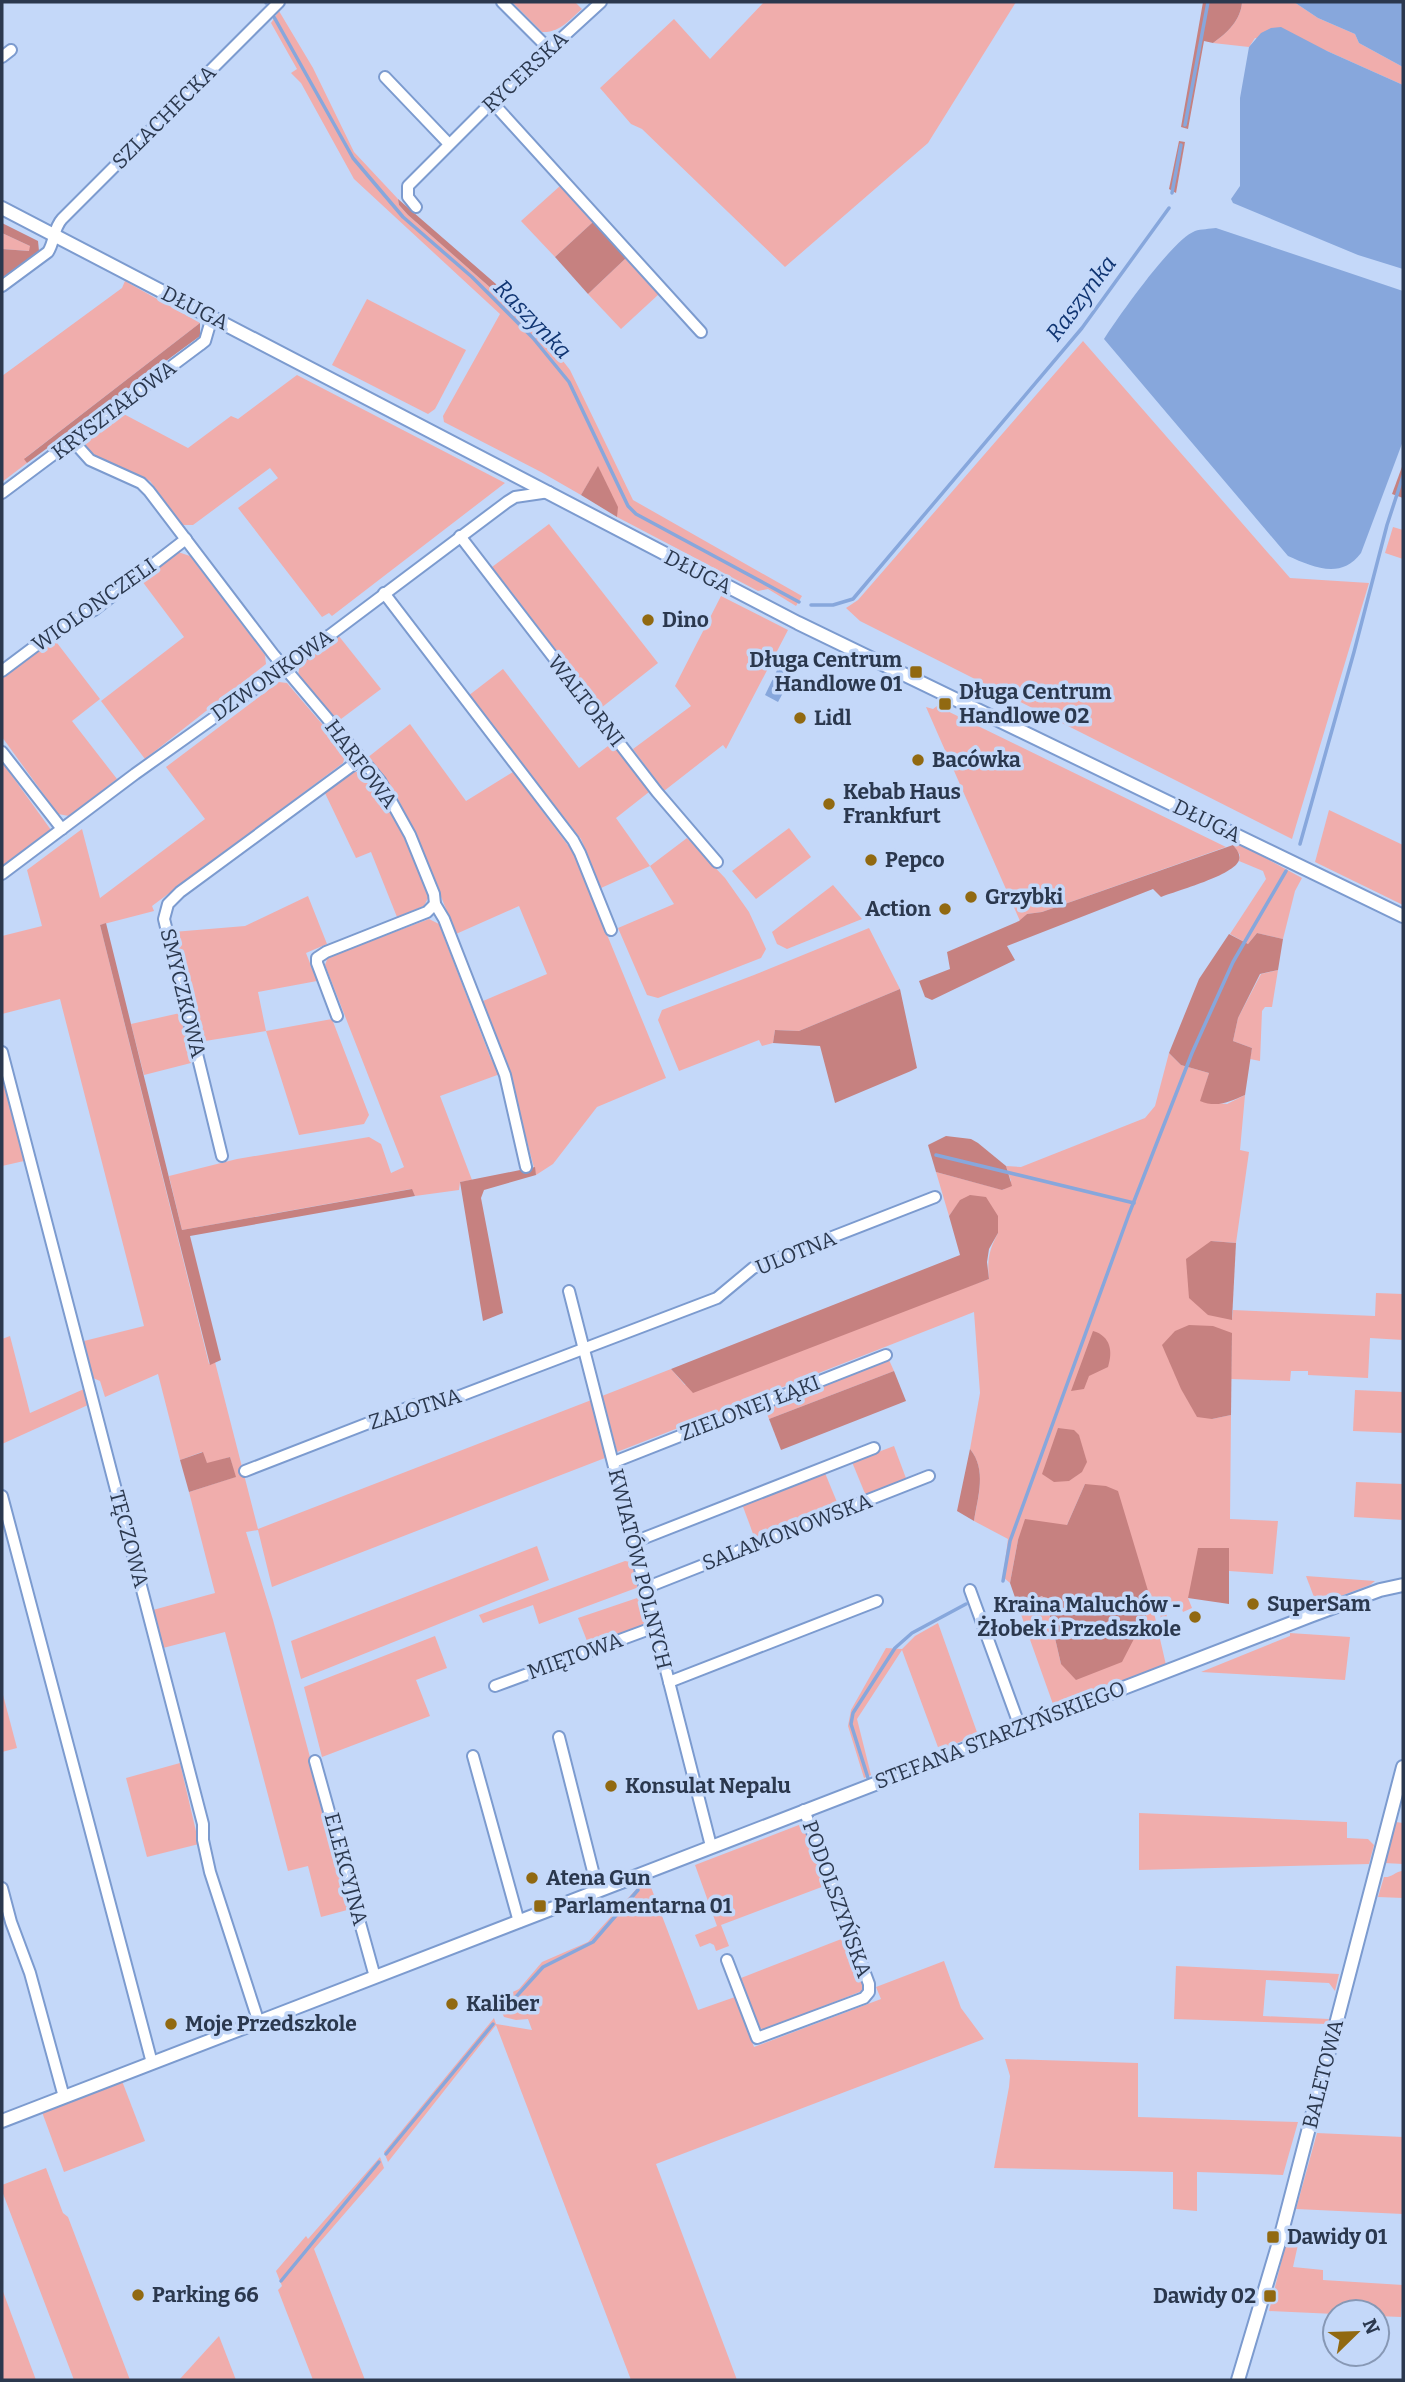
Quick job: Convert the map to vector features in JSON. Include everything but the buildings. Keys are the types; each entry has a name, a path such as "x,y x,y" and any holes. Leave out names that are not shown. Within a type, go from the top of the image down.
{"street":[{"name":"SZLACHECKA","path":"2,286 48,252 55,228 62,219 279,2"},
{"path":"502,2 549,49"},
{"name":"RYCERSKA","path":"416,207 408,197 408,186 442,155 449,144 492,102 601,2"},
{"path":"385,77 449,144"},
{"path":"492,102 701,332"},
{"name":"DŁUGA","path":"2,208 549,492 681,564 1403,916"},
{"name":"KRYSZTAŁOWA","path":"2,493 205,341 212,317"},
{"name":"HARFOWA","path":"73,441 96,465 144,485 284,667 380,781 396,808 435,894 436,904 505,1075 526,1167"},
{"name":"DZWONKOWA","path":"2,874 515,497 549,492"},
{"name":"WALTORNI","path":"460,536 657,792 717,862"},
{"name":"WIOLONCZELI","path":"2,671 62,626 94,610 186,539"},
{"path":"384,593 573,840 611,930"},
{"path":"2,752 62,829"},
{"name":"SMYCZKOWA","path":"222,1156 169,941 164,919 165,910 180,892 354,764 358,755"},
{"path":"337,1016 317,958 326,951 427,912 436,904"},
{"name":"TĘCZOWA","path":"2,1052 203,1824 203,1840 210,1872 259,2023"},
{"name":"ULOTNA","path":"584,1349 717,1297 753,1268 935,1198"},
{"name":"KWIATÓW POLNYCH","path":"569,1292 711,1846"},
{"name":"ZALOTNA","path":"245,1471 415,1405 444,1402 584,1349"},
{"name":"ZIELONEJ ŁĄKI","path":"614,1462 886,1355"},
{"path":"634,1542 874,1448"},
{"name":"SALAMONOWSKA","path":"645,1587 929,1476"},
{"path":"2,1496 152,2063"},
{"name":"STEFANA STARZYŃSKIEGO","path":"2,2121 1020,1727 1368,1594 1403,1585"},
{"path":"970,1590 1020,1727"},
{"path":"668,1682 877,1601"},
{"name":"MIĘTOWA","path":"495,1686 655,1627"},
{"path":"559,1738 598,1891"},
{"path":"473,1756 519,1922"},
{"name":"ELEKCYJNA","path":"315,1761 375,1977"},
{"name":"BALETOWA","path":"1238,2380 1286,2217 1403,1766"},
{"name":"PODOLSZYŃSKA","path":"727,1960 757,2038 864,1998 869,1992 869,1984 804,1810"},
{"path":"2,1888 30,1973 64,2097"}],"shaded area":[{"path":"512,2 575,2 582,9 559,28 542,32"},
{"path":"764,2 1016,2 928,143 785,267 642,129 631,124 600,88 674,19 710,59"},
{"path":"1203,2 1242,2 1239,15 1228,30 1213,43 1204,41 1188,129 1181,127"},
{"path":"1242,2 1294,2 1318,18 1355,34 1359,43 1403,67 1403,85 1327,51 1255,38 1249,47 1213,43 1232,25 1239,15"},
{"path":"279,11 313,68 354,152 398,199 399,205 408,215 527,320 560,362 563,361 570,370 633,500 802,596 796,606 768,589 758,591 617,517 617,507 598,467 581,495 444,422 443,416 500,314 354,179 301,83 291,73 297,69 271,23"},
{"path":"1179,141 1185,142 1176,193 1169,189"},
{"path":"560,186 593,222 555,257 521,221"},
{"path":"398,199 526,310 563,361 560,362 527,320 408,215 399,205"},
{"path":"593,222 626,258 588,294 555,257"},
{"path":"2,223 38,241 39,251 2,278 2,249 29,251 30,246 2,233"},
{"path":"2,233 30,246 30,251 2,249"},
{"path":"626,258 659,294 621,329 588,294"},
{"path":"125,281 200,323 25,458 27,463 2,482 2,376 122,288"},
{"path":"367,299 466,350 435,409 428,414 332,365"},
{"path":"200,323 200,336 27,463 24,459"},
{"path":"1083,341 1290,578 1369,583 1292,839 860,621 846,608 858,600"},
{"path":"297,375 505,483 332,616 329,613 322,617 238,508 278,478 270,468 193,525 182,525 150,481 92,457 84,445 87,435 118,411 188,448 231,416 238,419"},
{"path":"1403,464 1403,498 1392,494"},
{"path":"598,466 618,507 617,517 581,495"},
{"path":"549,524 658,663 601,708 492,567"},
{"path":"1393,527 1403,530 1403,559 1385,553"},
{"path":"178,552 190,556 265,655 266,664 145,759 101,701 184,637 142,581"},
{"path":"721,596 788,630 726,749 723,745 664,791 633,749 691,706 675,686"},
{"path":"338,635 381,689 337,722 298,675 300,664"},
{"path":"54,639 100,699 72,721 117,779 69,816 58,814 2,737 2,679"},
{"path":"503,669 579,768 612,743 649,792 616,818 650,866 601,888 581,839 468,696"},
{"path":"279,682 287,683 346,752 343,763 152,906 154,911 100,925 209,1364 215,1362 258,1529 594,1399 605,1458 272,1587 258,1530 246,1532 273,1620 351,1909 321,1917 308,1866 288,1871 225,1632 163,1648 153,1610 215,1593 189,1492 235,1477 230,1457 207,1464 202,1452 180,1460 158,1374 105,1397 100,1381 93,1378 84,1341 144,1326 60,999 2,1014 2,936 42,926 27,870 82,829 100,898 205,819 166,767"},
{"path":"937,706 1226,847 1042,912 1027,914 1020,921 926,707 933,709"},
{"path":"410,724 466,801 513,772 573,852 666,1078 597,1107 553,1164 536,1175 507,1068 483,1001 547,974 519,906 456,934 415,832 394,791 367,758"},
{"path":"2,762 51,830 2,866"},
{"path":"350,771 363,773 391,808 429,896 424,906 397,917 371,852 356,858 324,791"},
{"path":"1329,810 1403,845 1403,905 1315,862"},
{"path":"789,828 811,857 756,899 732,871"},
{"path":"687,838 725,878 749,912 766,949 761,958 658,998 647,995 618,928 674,904 650,866"},
{"path":"1238,843 1302,878 1295,891 1283,939 1257,933 1248,944 1230,934 1266,879 1263,871 1239,861 1240,855 1233,845"},
{"path":"1233,845 1239,854 1239,860 1235,866 1217,877 1161,897 1153,889 1007,946 1015,960 932,1000 925,997 919,981 950,969 947,952 1019,921 1027,914 1042,912"},
{"path":"833,885 862,919 787,949 777,944 772,932"},
{"path":"308,896 327,944 306,953 317,981 258,992 266,1031 199,1042 173,932 245,926"},
{"path":"429,919 439,924 491,1059 500,1074 440,1096 472,1180 460,1182 459,1190 415,1196 411,1189 182,1230 169,1176 237,1159 369,1137 381,1144 391,1173 404,1167 325,965 328,957"},
{"path":"106,923 182,1230 412,1189 415,1196 190,1236 221,1360 210,1365 100,925"},
{"path":"869,928 900,989 799,1031 775,1030 773,1043 762,1046 759,1040 679,1071 658,1020 662,1010"},
{"path":"1257,933 1283,939 1278,970 1260,974 1238,1018 1233,1041 1252,1048 1245,1095 1223,1103 1206,1103 1200,1101 1209,1073 1181,1065 1169,1053 1199,979 1229,934 1248,944"},
{"path":"1278,970 1272,1007 1265,1007 1262,1011 1260,1061 1250,1059 1252,1048 1233,1041 1238,1018 1261,974"},
{"path":"900,989 917,1068 911,1071 835,1103 820,1046 773,1043 775,1030 799,1031"},
{"path":"180,1013 191,1063 144,1075 131,1024"},
{"path":"332,1019 369,1115 364,1124 299,1135 266,1031"},
{"path":"1169,1053 1181,1065 1209,1073 1201,1101 1227,1104 1245,1095 1240,1150 1249,1152 1236,1243 1211,1241 1232,1320 1233,1310 1375,1316 1376,1293 1403,1294 1403,1340 1370,1338 1368,1378 1308,1375 1308,1371 1291,1371 1290,1381 1231,1379 1232,1333 1212,1419 1231,1415 1230,1519 1278,1521 1273,1574 1229,1571 1229,1548 1188,1598 1192,1608 1183,1612 1179,1601 1164,1607 1170,1626 1162,1630 1159,1602 1152,1604 1166,1665 1054,1707 1018,1606 1043,1596 1046,1599 1061,1664 1085,1484 1067,1525 1018,1540 1010,1583 1003,1577 1008,1539 974,1521 980,1474 970,1449 980,1393 974,1312 617,1452 602,1396 671,1369 685,1385 989,1279 989,1255 998,1233 960,1201 949,1216 936,1172 1003,1190 1011,1181 1006,1166 1021,1167 1145,1118 1155,1106"},
{"path":"2,1078 24,1161 2,1166"},
{"path":"946,1136 971,1139 978,1143 1006,1166 1012,1186 1002,1190 936,1172 928,1145"},
{"path":"535,1167 536,1175 484,1190 481,1198 503,1313 483,1321 460,1182"},
{"path":"970,1195 986,1197 998,1216 998,1233 989,1249 987,1262 989,1279 693,1393 671,1369 960,1255 949,1216 960,1200"},
{"path":"1211,1241 1236,1243 1232,1320 1208,1315 1189,1298 1186,1259"},
{"path":"1189,1325 1213,1326 1232,1333 1231,1415 1212,1419 1197,1417 1181,1389 1162,1345 1175,1331"},
{"path":"1093,1331 1104,1337 1109,1345 1108,1367 1089,1376 1084,1389 1071,1391"},
{"path":"10,1336 30,1413 84,1389 88,1405 2,1444 2,1339"},
{"path":"889,1360 894,1371 769,1419 765,1409"},
{"path":"894,1371 906,1401 781,1450 769,1419"},
{"path":"1355,1390 1403,1392 1403,1433 1353,1431"},
{"path":"1058,1428 1074,1430 1079,1435 1087,1462 1082,1472 1069,1481 1054,1482 1042,1474"},
{"path":"894,1446 907,1481 866,1496 852,1462"},
{"path":"970,1449 980,1474 974,1521 957,1511"},
{"path":"203,1452 207,1463 230,1457 236,1477 189,1492 180,1460"},
{"path":"825,1473 839,1507 755,1539 742,1504"},
{"path":"1356,1482 1403,1484 1403,1520 1354,1517"},
{"path":"1085,1484 1106,1486 1118,1491 1152,1604 1122,1662 1076,1680 1061,1664 1046,1599 1042,1596 1018,1606 1010,1583 1025,1519 1067,1525"},
{"path":"537,1546 549,1580 301,1679 291,1641"},
{"path":"1198,1548 1229,1548 1229,1604 1188,1598"},
{"path":"625,1561 635,1563 639,1587 539,1624 533,1605 483,1623 479,1615"},
{"path":"1306,1576 1375,1581 1317,1605"},
{"path":"643,1596 651,1625 589,1646 578,1618"},
{"path":"938,1623 978,1735 939,1750 902,1650 857,1719 871,1775 864,1778 848,1726 851,1710 886,1648 902,1649 915,1636"},
{"path":"1290,1633 1350,1637 1345,1680 1201,1672 1290,1636"},
{"path":"435,1636 447,1668 416,1680 430,1716 322,1757 304,1687"},
{"path":"2,1691 17,1748 2,1752"},
{"path":"180,1763 199,1844 147,1857 126,1778"},
{"path":"1139,1813 1347,1822 1347,1838 1368,1839 1374,1845 1369,1864 1139,1870"},
{"path":"1396,1822 1403,1823 1403,1864 1384,1863"},
{"path":"804,1823 827,1885 721,1925 729,1946 716,1951 710,1943 700,1947 695,1935 717,1926 695,1865"},
{"path":"1403,1864 1403,1898 1378,1897 1384,1877 1402,1871"},
{"path":"649,1882 698,2010 735,1997 754,2047 881,1999 876,1987 944,1961 961,2008 984,2039 656,2164 737,2380 631,2380 496,2025 388,2162 384,2152 494,2018 496,2024 532,2030 528,2019 504,2017 496,2000 519,1989 542,1962 588,1942 639,1886"},
{"path":"844,1938 864,1988 862,1991 763,2030 759,2027 741,1978"},
{"path":"1176,1966 1339,1974 1335,1991 1329,1983 1266,1980 1263,2016 1329,2019 1327,2024 1174,2019"},
{"path":"1005,2059 1138,2063 1138,2117 1298,2122 1283,2175 1197,2172 1197,2211 1173,2209 1173,2172 994,2168 1009,2087 1010,2076"},
{"path":"122,2081 145,2141 64,2172 42,2112"},
{"path":"1317,2133 1403,2137 1403,2214 1296,2209"},
{"path":"380,2157 384,2168 314,2249 365,2380 313,2380 278,2290 282,2286 276,2271"},
{"path":"46,2168 63,2213 68,2217 130,2380 74,2380 2,2191 2,2185"},
{"path":"1288,2235 1313,2238 1314,2241 1299,2240 1293,2267 1323,2270 1323,2280 1403,2285 1401,2317 1391,2317 1391,2298 1321,2298 1321,2313 1269,2311"},
{"path":"2,2289 36,2380 2,2380"},
{"path":"219,2336 236,2380 179,2380"}],"water":[{"path":"1294,2 1403,2 1403,67 1359,43 1355,34 1318,18"},
{"path":"1281,27 1403,85 1403,269 1358,255 1233,203 1231,199 1240,186 1240,98 1249,47 1261,33"},
{"path":"1216,228 1403,291 1403,441 1361,553 1345,566 1326,569 1288,556 1104,339 1146,280 1173,248 1195,231"},
{"path":"783,661 796,669 778,702 765,695"}],"waterway":[{"name":"Raszynka","path":"1185,125 1208,2"},
{"name":"Raszynka","path":"274,17 353,158 403,217 472,277 533,338 569,382 628,506 636,514 799,602"},
{"name":"Raszynka","path":"1172,193 1181,145"},
{"name":"Raszynka","path":"811,605 833,605 853,599 1082,328 1169,208"},
{"path":"1300,844 1387,525 1403,476"},
{"path":"1003,1581 1010,1541 1129,1214 1192,1053 1233,962 1286,871"},
{"path":"936,1155 1134,1203"},
{"path":"868,1778 851,1724 853,1713 895,1648 912,1633 966,1604"},
{"path":"504,2010 543,1967 593,1942 638,1890"},
{"path":"386,2154 493,2024"},
{"path":"281,2281 379,2162"}],"place":[{"name":"Dino","path":"648,620"},
{"name":"Długa Centrum Handlowe 01","path":"916,672"},
{"name":"Długa Centrum Handlowe 02","path":"945,704"},
{"name":"Lidl","path":"800,718"},
{"name":"Bacówka","path":"918,760"},
{"name":"Kebab Haus Frankfurt","path":"829,804"},
{"name":"Pepco","path":"871,860"},
{"name":"Grzybki","path":"971,897"},
{"name":"Action","path":"945,909"},
{"name":"SuperSam","path":"1253,1604"},
{"name":"Kraina Maluchów - Żłobek i Przedszkole","path":"1195,1617"},
{"name":"Konsulat Nepalu","path":"611,1786"},
{"name":"Atena Gun","path":"532,1878"},
{"name":"Parlamentarna 01","path":"540,1906"},
{"name":"Kaliber","path":"452,2004"},
{"name":"Moje Przedszkole","path":"171,2024"},
{"name":"Dawidy 01","path":"1273,2237"},
{"name":"Parking 66","path":"138,2295"},
{"name":"Dawidy 02","path":"1270,2296"}]}
